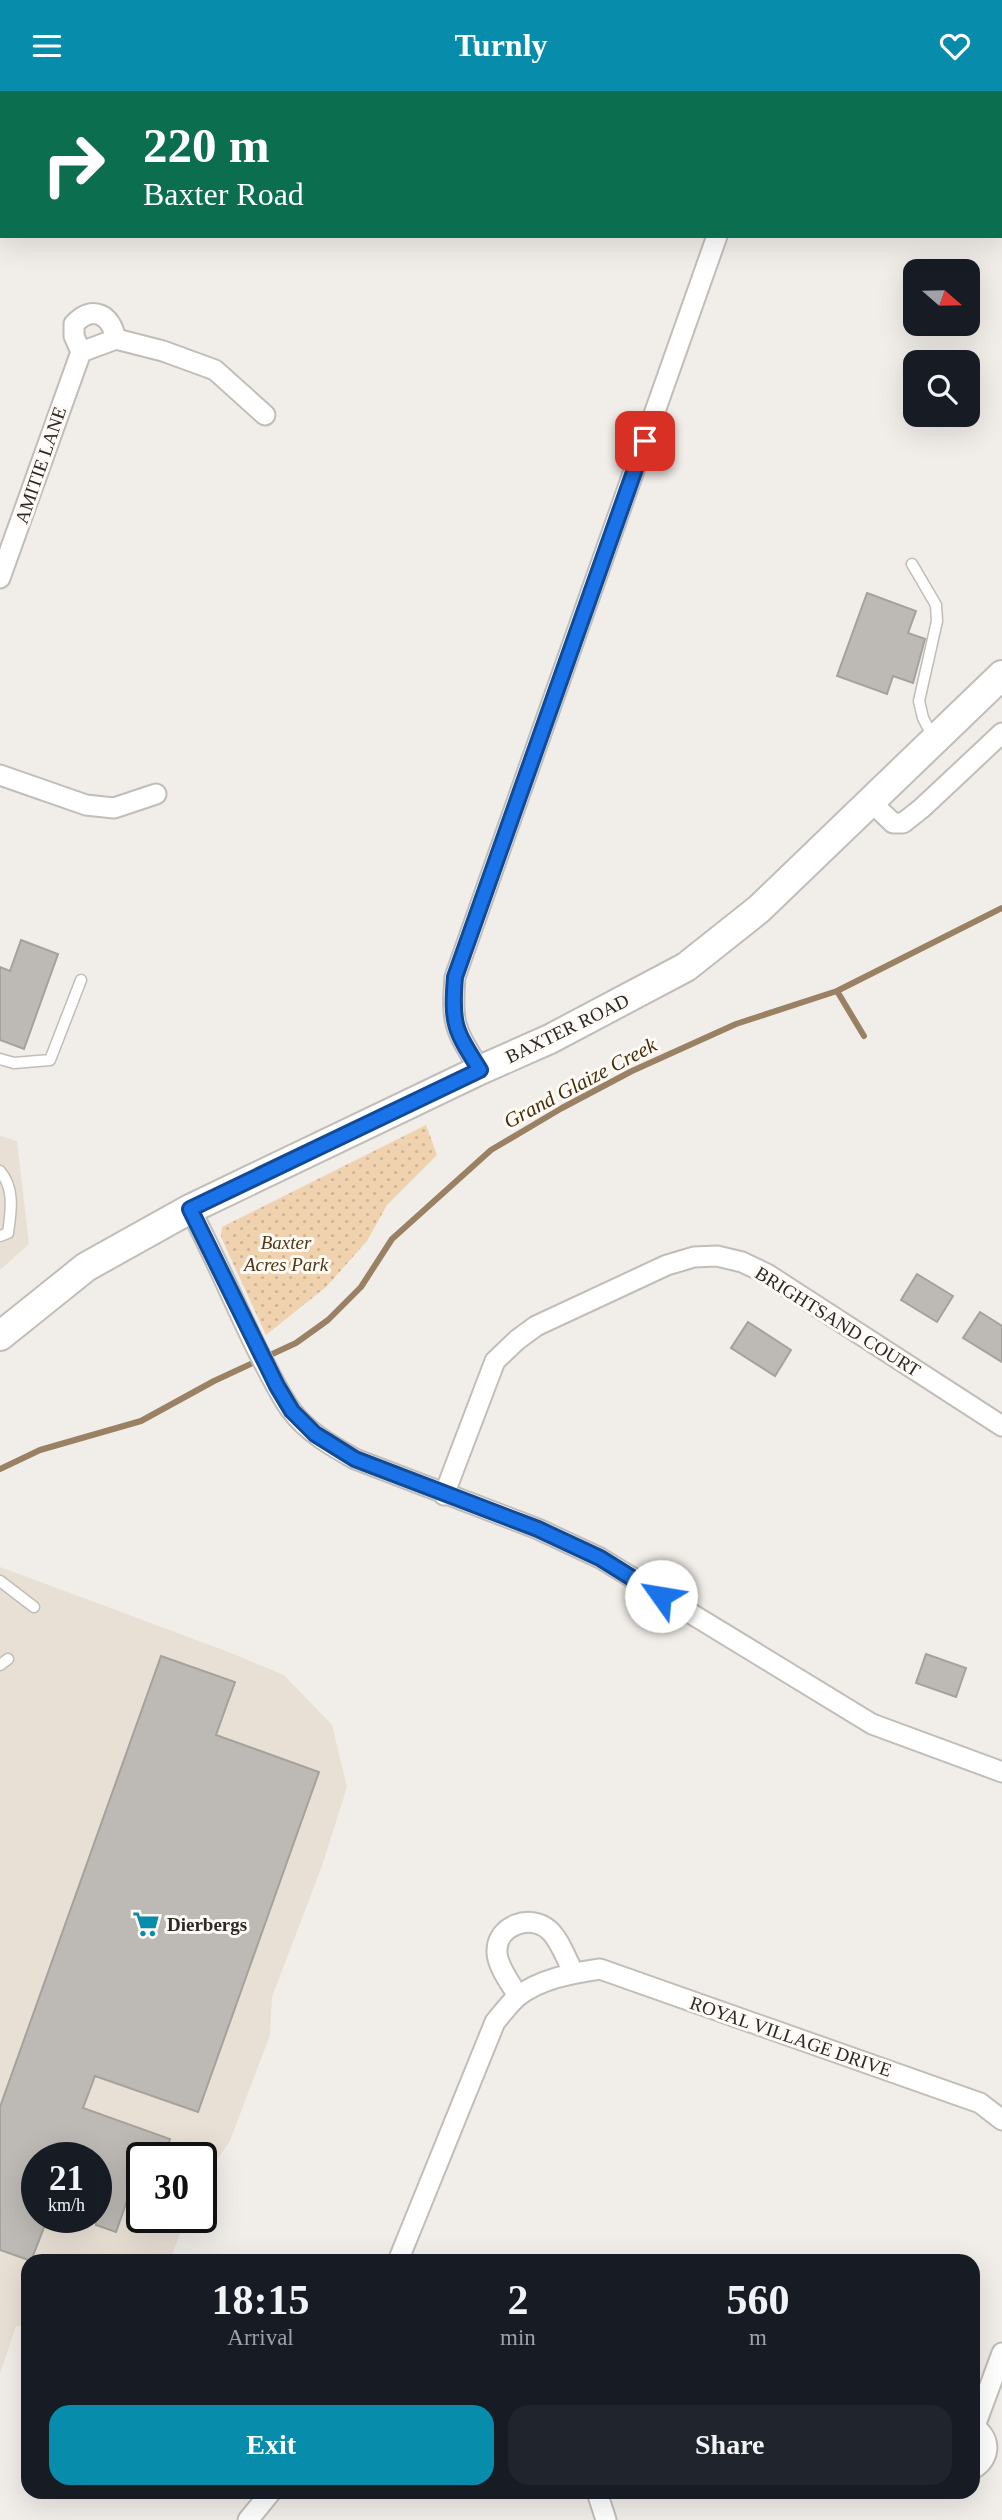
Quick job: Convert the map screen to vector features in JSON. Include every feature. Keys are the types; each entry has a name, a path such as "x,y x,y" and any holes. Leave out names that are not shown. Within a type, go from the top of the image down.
{"main road":[{"name":"BAXTER ROAD","path":"0,1336 86,1267 190,1209 550,1039 686,967 759,909 1002,675"}],"street":[{"path":"480,1070 453,1020 455,977 716,238"},
{"name":"AMITIE LANE","path":"0,579 81,352 74,335 74,324 84,316 102,314 114,326 116,339"},
{"path":"81,352 116,339 163,351 215,370 265,415"},
{"path":"870,801 893,823 903,823 1002,733"},
{"path":"0,775 86,805 114,809 156,794"},
{"path":"190,1209 245,1326 277,1386 292,1411 315,1434 355,1459 538,1529 600,1558 872,1724 1002,1772"},
{"name":"BRIGHTSAND COURT","path":"444,1495 495,1361 517,1339 556,1316 667,1265 694,1257 717,1256 742,1262 767,1274 1002,1426"},
{"path":"518,1996 497,1956 501,1937 510,1926 531,1921 547,1928 574,1972"},
{"name":"ROYAL VILLAGE DRIVE","path":"401,2254 495,2022 518,1996 544,1982 574,1972 600,1969 980,2103 1002,2120"},
{"path":"980,2410 1002,2353"},
{"path":"980,2430 988,2446 984,2461 980,2464"},
{"path":"248,2520 265,2499"},
{"path":"599,2499 606,2520"}],"lane":[{"path":"912,564 936,605 937,621 919,701 923,718 934,739"},
{"path":"0,1059 15,1063 50,1060 81,980"},
{"path":"0,1171 8,1183 12,1200 8,1233 0,1236"},
{"path":"0,1581 34,1607"}],"shaded area":[{"path":"0,1136 17,1141 29,1244 0,1270"},
{"path":"0,1567 284,1675 332,1725 347,1787 322,1866 272,1997 270,2035 230,2141 217,2159 217,2142 126,2142 126,2233 180,2233 173,2254 21,2254 21,2326 16,2326 0,2374"}],"green space":[{"name":"Baxter Acres Park","path":"426,1125 437,1155 387,1205 367,1241 326,1287 266,1335 221,1237 222,1227"}],"building":[{"path":"867,593 916,611 908,633 925,639 913,683 893,676 887,694 837,676"},
{"path":"21,940 58,954 24,1049 0,1040 0,967 10,971"},
{"path":"917,1274 953,1296 937,1322 901,1300"},
{"path":"980,1312 1002,1326 1002,1362 963,1338"},
{"path":"748,1322 791,1350 775,1376 731,1348"},
{"path":"926,1654 966,1668 956,1697 916,1683"},
{"path":"161,1656 235,1682 216,1735 319,1772 198,2112 95,2076 83,2108 170,2139 169,2142 126,2142 126,2204 116,2232 112,2231 112,2142 21,2142 21,2233 42,2233 34,2254 21,2254 21,2257 0,2250 0,2107"}],"waterway":[{"name":"Grand Glaize Creek","path":"0,1469 40,1450 141,1421 214,1381 296,1343 328,1320 361,1287 392,1239 491,1150 562,1108 632,1071 736,1024 837,991 1002,908"},
{"path":"837,991 864,1036"}],"place":[{"name":"Dierbergs","path":"146,1924"}],"route":[{"path":"645,441 455,977 453,1020 480,1070 190,1209 245,1326 277,1386 292,1411 315,1434 355,1459 538,1529 600,1558 661,1596"}]}
